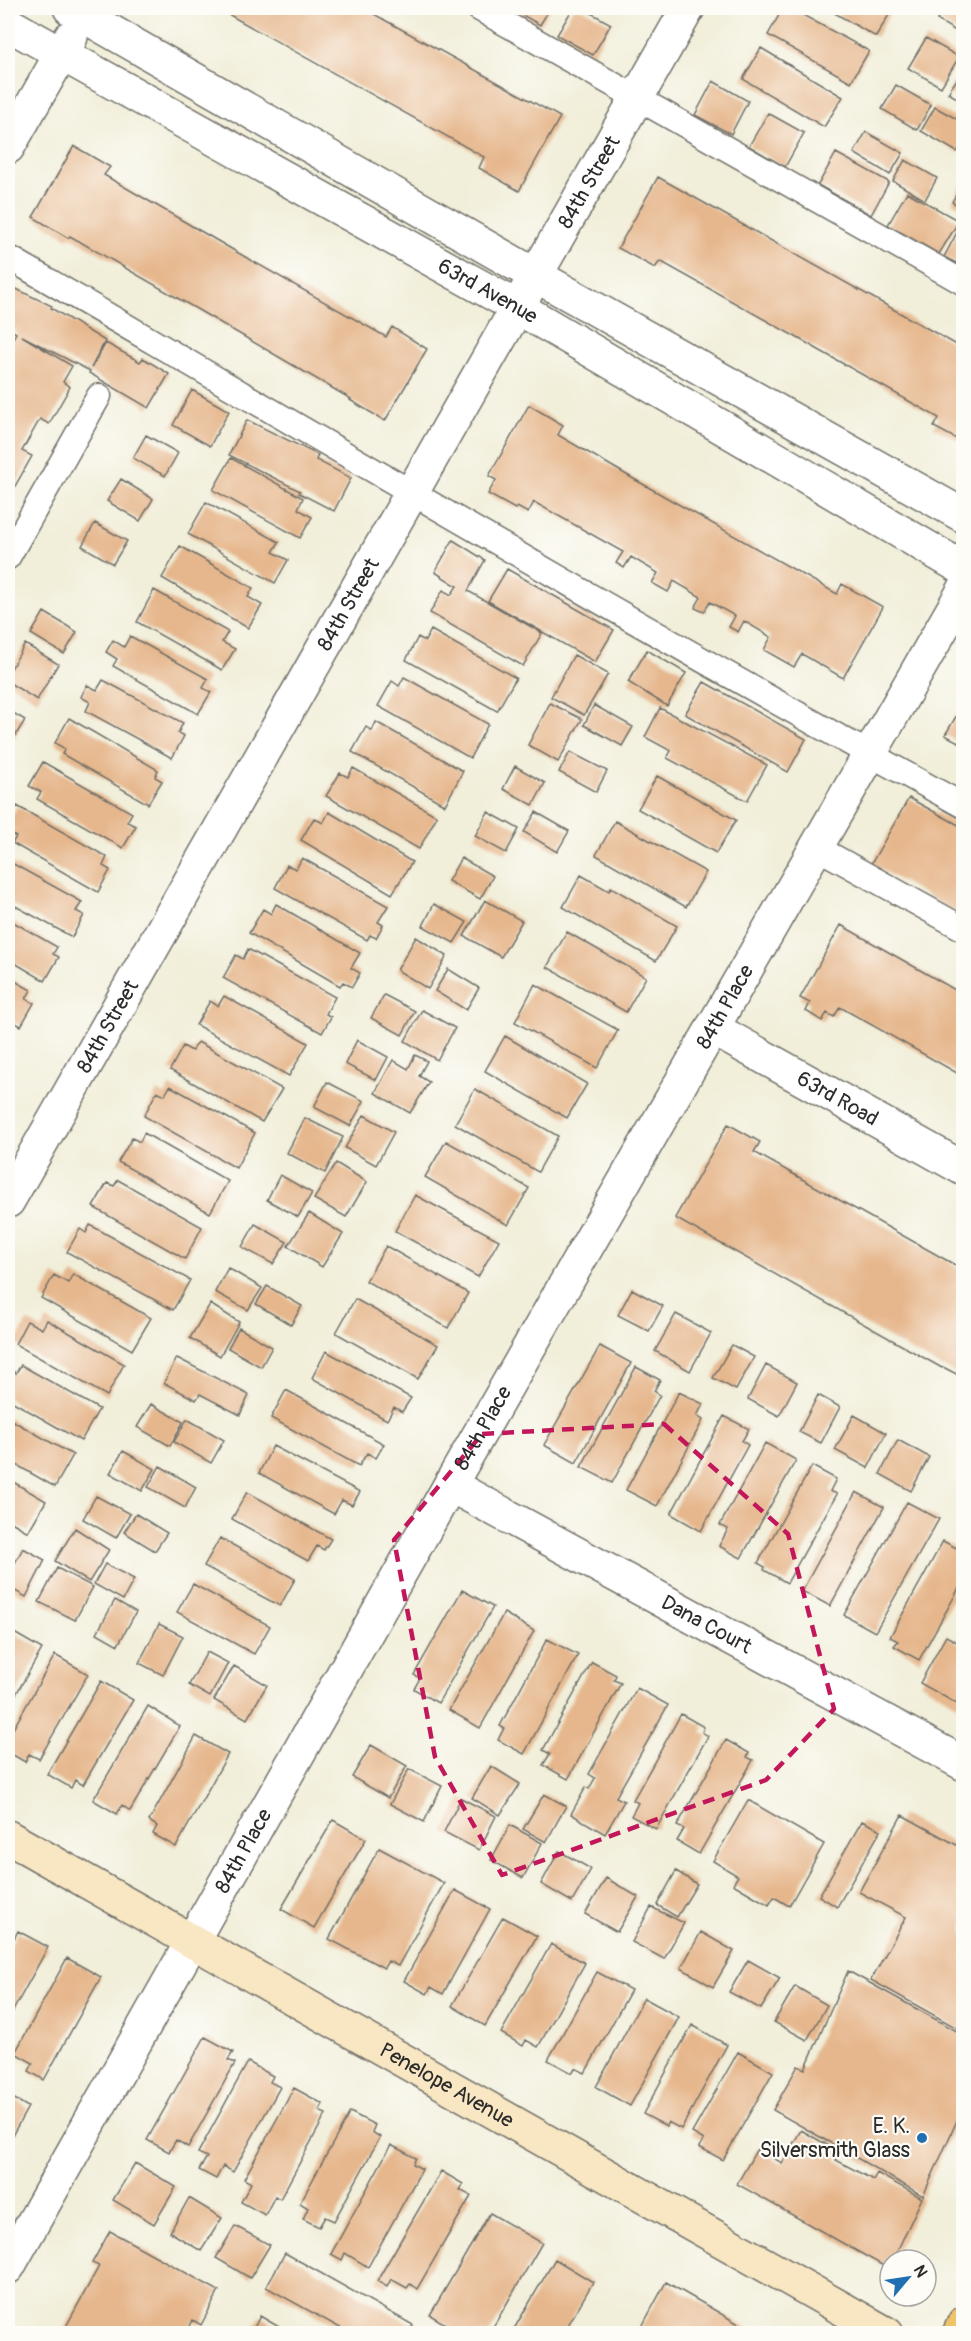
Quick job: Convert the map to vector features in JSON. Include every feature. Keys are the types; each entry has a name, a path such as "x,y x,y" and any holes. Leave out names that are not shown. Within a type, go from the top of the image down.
{"main road":[{"path":"958,2334 963,2323"}],"street":[{"name":"84th Street","path":"8,1201 688,8"},
{"path":"8,147 61,54 80,10"},
{"name":"63rd Avenue","path":"80,10 535,275 963,516"},
{"name":"63rd Avenue","path":"8,24 517,307 963,569"},
{"name":"84th Place","path":"8,2267 450,1485 963,590"},
{"name":"63rd Road","path":"712,1028 963,1169"},
{"name":"Dana Court","path":"450,1485 963,1764"},
{"name":"Penelope Avenue","path":"8,1837 886,2334"}],"lane":[{"path":"478,8 637,96 963,283"},
{"path":"8,257 411,493 963,806"},
{"path":"8,557 99,396"},
{"path":"816,847 963,929"}],"highlighted area":[{"path":"664,1424 788,1534 834,1709 766,1780 502,1875 435,1757 394,1540 482,1434"}],"building":[{"path":"217,8 363,8 560,117 519,191 479,168 484,157"},
{"path":"510,8 550,8 540,25"},
{"path":"573,8 582,8 611,24 593,55 557,35"},
{"path":"783,8 790,8 869,51 851,82 768,35"},
{"path":"826,8 893,8 876,37"},
{"path":"943,8 964,8 964,36 937,20"},
{"path":"926,38 959,57 941,87 908,68"},
{"path":"761,48 843,97 824,127 743,79"},
{"path":"964,68 964,102 948,93"},
{"path":"713,81 748,101 731,134 695,115"},
{"path":"896,85 931,105 917,130 882,109"},
{"path":"935,107 964,123 964,141 957,152 921,131"},
{"path":"768,113 804,133 785,167 749,146"},
{"path":"866,132 903,153 890,175 854,153"},
{"path":"74,146 110,167 104,175 247,258 386,337 392,327 427,349 385,421 212,318 33,217"},
{"path":"836,153 889,182 871,215 818,185"},
{"path":"905,160 937,178 925,200 893,181"},
{"path":"658,177 964,349 964,443 934,427 939,418 803,341 660,261 655,268 618,248"},
{"path":"964,181 964,209 952,202"},
{"path":"907,192 959,221 939,254 888,225"},
{"path":"961,225 964,226 964,267 944,257"},
{"path":"8,285 52,306 51,308 105,341 91,368 106,343 140,362 143,358 169,374 149,408 89,373 90,371 22,336 72,366 63,382 70,387 49,424 40,419 22,451 32,456 10,495 8,493 8,347 16,333 8,328"},
{"path":"192,390 229,411 210,446 173,425"},
{"path":"529,405 563,425 558,435 632,478 837,594 842,584 883,607 843,678 802,654 794,667 764,650 771,637 744,621 738,632 729,627 735,616 710,602 704,612 695,608 701,597 674,581 668,592 652,583 658,573 631,557 624,568 616,563 623,552 534,502 528,513 517,507 515,509 488,494 496,480 489,476"},
{"path":"247,420 318,455 316,460 351,478 334,511 229,455"},
{"path":"146,435 178,453 165,476 133,458"},
{"path":"231,458 303,498 298,509 312,517 300,538 213,490"},
{"path":"121,479 153,499 140,521 107,501"},
{"path":"206,502 279,542 273,552 288,560 275,583 188,534"},
{"path":"95,523 127,541 113,564 82,546"},
{"path":"453,540 485,560 468,591 542,633 523,666 430,613 443,590 451,595 457,586 435,572"},
{"path":"180,546 253,588 248,597 262,605 248,628 162,578"},
{"path":"507,569 614,630 595,662 488,601"},
{"path":"154,590 228,632 222,642 235,649 222,670 137,622"},
{"path":"44,612 77,632 64,654 31,634"},
{"path":"431,630 516,678 497,711 406,660 418,637 425,641"},
{"path":"130,636 208,679 203,688 211,692 198,714 113,666 117,659 106,652 113,640 124,647"},
{"path":"25,644 58,664 37,700 8,682 8,674"},
{"path":"647,650 686,673 667,706 628,682"},
{"path":"574,655 608,674 584,715 551,697"},
{"path":"404,677 488,724 470,758 378,706 392,681 399,686"},
{"path":"103,680 183,723 178,733 184,736 172,758 86,711 90,702 81,697 87,685 97,690"},
{"path":"704,682 806,739 788,772 685,714"},
{"path":"550,703 582,719 558,762 528,745"},
{"path":"964,703 964,745 945,735"},
{"path":"594,705 633,727 622,746 584,725"},
{"path":"660,708 767,765 747,801 667,758 671,751 645,737"},
{"path":"8,710 25,720 11,743 8,742"},
{"path":"69,718 158,770 155,777 162,781 148,804 62,754 65,749 55,743"},
{"path":"376,722 463,771 445,805 352,752 366,727 372,731"},
{"path":"570,752 607,771 596,792 559,772"},
{"path":"43,762 132,813 127,822 136,826 123,848 37,799 41,792 29,786"},
{"path":"515,766 545,783 533,805 503,789"},
{"path":"353,768 437,816 419,849 326,796 340,773 348,777"},
{"path":"657,776 736,820 716,853 638,809"},
{"path":"909,798 964,828 964,906 959,914 871,864"},
{"path":"17,806 107,857 103,866 110,870 98,892 12,843 16,837 8,832 8,823"},
{"path":"329,812 412,862 392,894 301,840 314,818 323,823"},
{"path":"488,812 519,829 506,853 475,836"},
{"path":"536,812 569,831 557,852 524,832"},
{"path":"615,821 706,872 686,907 596,855"},
{"path":"302,858 388,906 378,922 383,925 376,938 370,935 367,940 275,888 287,865 296,869"},
{"path":"461,858 493,876 480,899 448,881"},
{"path":"8,861 82,902 76,911 84,915 72,937 8,902"},
{"path":"581,875 609,891 611,887 677,926 656,961 563,907"},
{"path":"485,900 522,921 501,957 464,936"},
{"path":"276,904 360,953 351,968 360,973 352,987 343,982 340,986 249,933 263,909 271,914"},
{"path":"434,904 467,922 454,943 423,926"},
{"path":"8,919 57,947 53,954 59,957 45,981 8,959"},
{"path":"841,925 964,995 964,1077 840,1007 834,1017 827,1013 822,1021 806,1011 810,1003 800,998"},
{"path":"567,932 646,977 626,1012 547,967"},
{"path":"416,937 447,956 428,989 397,970"},
{"path":"248,949 335,997 326,1014 331,1017 322,1033 223,978 236,955 243,959"},
{"path":"448,969 479,988 466,1010 435,991"},
{"path":"8,977 31,990 26,999 34,1003 21,1026 8,1019"},
{"path":"535,984 618,1030 597,1068 515,1022"},
{"path":"384,995 415,1011 402,1035 371,1018"},
{"path":"224,996 308,1043 289,1076 196,1025 210,1001 218,1006"},
{"path":"422,1010 455,1028 437,1060 405,1041"},
{"path":"505,1036 587,1084 567,1118 485,1071"},
{"path":"357,1040 388,1057 376,1080 345,1064"},
{"path":"198,1042 282,1089 262,1122 170,1070 183,1046 192,1051"},
{"path":"415,1055 427,1061 419,1076 429,1082 410,1113 375,1093 393,1060 408,1069"},
{"path":"327,1082 364,1101 350,1126 314,1107"},
{"path":"170,1086 255,1133 236,1168 144,1116 157,1091 165,1095"},
{"path":"475,1089 558,1136 538,1172 455,1124"},
{"path":"364,1115 394,1132 376,1165 345,1148"},
{"path":"305,1118 343,1137 325,1173 287,1153"},
{"path":"728,1124 760,1142 754,1152 964,1270 964,1378 942,1368 675,1218"},
{"path":"144,1133 228,1181 210,1213 118,1162 132,1138 140,1142"},
{"path":"446,1141 529,1188 508,1225 425,1177"},
{"path":"336,1163 367,1182 346,1217 314,1199"},
{"path":"280,1175 312,1193 298,1217 267,1200"},
{"path":"118,1180 202,1227 185,1259 93,1207 107,1183 114,1186"},
{"path":"415,1195 499,1240 478,1277 395,1231"},
{"path":"309,1213 343,1234 322,1267 288,1246"},
{"path":"255,1224 287,1242 273,1264 242,1247"},
{"path":"90,1225 190,1280 173,1310 67,1252 80,1229 86,1233"},
{"path":"386,1246 468,1293 448,1328 366,1281"},
{"path":"228,1268 262,1288 248,1310 215,1292"},
{"path":"73,1274 151,1318 132,1350 41,1298 54,1275 68,1283"},
{"path":"267,1286 302,1306 291,1325 256,1304"},
{"path":"632,1289 663,1306 649,1331 618,1315"},
{"path":"355,1299 438,1345 418,1379 336,1333"},
{"path":"210,1304 239,1322 220,1356 190,1338"},
{"path":"676,1314 711,1333 690,1371 655,1351"},
{"path":"47,1320 124,1364 107,1396 15,1344 27,1321 42,1329"},
{"path":"239,1328 272,1347 261,1367 228,1348"},
{"path":"732,1345 754,1357 736,1390 713,1378"},
{"path":"600,1346 631,1363 576,1463 544,1445"},
{"path":"326,1351 411,1398 402,1412 394,1407 387,1420 312,1378"},
{"path":"177,1358 249,1395 240,1415 200,1394 196,1400 164,1383"},
{"path":"21,1365 99,1409 81,1441 8,1399 8,1369 16,1373"},
{"path":"766,1365 797,1382 779,1416 748,1399"},
{"path":"636,1367 660,1380 654,1391 660,1395 612,1483 581,1467"},
{"path":"286,1390 384,1444 376,1458 367,1453 359,1466 271,1418"},
{"path":"679,1392 703,1404 697,1416 703,1420 657,1506 626,1490"},
{"path":"818,1395 840,1407 821,1443 799,1432"},
{"path":"151,1404 183,1422 170,1446 137,1427"},
{"path":"854,1415 886,1433 868,1468 835,1450"},
{"path":"724,1416 749,1429 742,1441 748,1445 701,1531 671,1514"},
{"path":"8,1418 73,1455 55,1487 8,1460"},
{"path":"187,1419 224,1440 211,1463 174,1442"},
{"path":"898,1440 929,1457 911,1491 880,1474"},
{"path":"765,1443 796,1460 741,1558 719,1546 728,1529 720,1525"},
{"path":"273,1446 360,1492 352,1505 342,1500 334,1514 259,1473"},
{"path":"123,1451 155,1469 142,1491 110,1473"},
{"path":"160,1466 196,1487 185,1508 148,1487"},
{"path":"812,1466 836,1479 830,1491 837,1494 787,1583 764,1570 765,1567 758,1563"},
{"path":"8,1479 46,1501 28,1532 8,1520"},
{"path":"247,1492 331,1539 324,1550 317,1546 308,1561 232,1519"},
{"path":"856,1492 884,1507 830,1606 802,1591"},
{"path":"96,1496 130,1514 116,1538 83,1519"},
{"path":"907,1502 939,1519 875,1632 844,1615"},
{"path":"136,1514 167,1533 155,1551 124,1532"},
{"path":"75,1528 109,1550 89,1582 55,1561"},
{"path":"220,1538 295,1579 280,1606 204,1566"},
{"path":"943,1541 964,1552 964,1579 919,1660 894,1646 898,1641 890,1637"},
{"path":"23,1548 45,1560 26,1597 8,1587 8,1576"},
{"path":"105,1564 134,1579 123,1600 94,1584"},
{"path":"57,1568 93,1587 75,1620 39,1602"},
{"path":"193,1584 270,1626 254,1654 177,1612"},
{"path":"462,1590 493,1607 438,1703 414,1689 420,1678 414,1675"},
{"path":"115,1600 136,1612 118,1645 97,1633"},
{"path":"504,1613 534,1631 480,1728 449,1710"},
{"path":"159,1624 183,1636 163,1675 139,1663"},
{"path":"9,1630 42,1649 8,1708 8,1632"},
{"path":"964,1635 964,1708 920,1683 946,1636 959,1643"},
{"path":"547,1639 578,1655 524,1754 498,1740 504,1728 500,1726"},
{"path":"207,1652 228,1663 210,1697 189,1685"},
{"path":"55,1655 88,1674 39,1759 29,1754 25,1762 8,1752 8,1738"},
{"path":"592,1662 616,1675 614,1680 621,1683 568,1779 543,1765 550,1754 543,1750"},
{"path":"234,1666 267,1685 247,1719 214,1700"},
{"path":"101,1681 133,1700 83,1785 75,1780 71,1788 47,1774"},
{"path":"637,1688 668,1705 616,1797 624,1801 605,1834 571,1814 586,1787 589,1789 595,1778 589,1774"},
{"path":"148,1706 180,1726 130,1811 122,1805 117,1814 93,1800"},
{"path":"681,1714 704,1727 702,1732 708,1736 656,1829 631,1816 638,1803 633,1800"},
{"path":"196,1736 228,1754 176,1847 153,1834 157,1826 149,1821"},
{"path":"726,1740 749,1753 747,1757 753,1760 699,1854 677,1841 684,1829 677,1826"},
{"path":"371,1745 407,1766 388,1798 352,1777"},
{"path":"491,1766 520,1784 500,1815 472,1798"},
{"path":"409,1769 442,1786 424,1822 390,1804"},
{"path":"544,1794 566,1806 546,1842 523,1829"},
{"path":"461,1798 496,1816 479,1850 444,1832"},
{"path":"748,1800 824,1844 789,1906 774,1897 769,1905 733,1884 738,1876 713,1861"},
{"path":"902,1815 964,1849 964,2032 871,1980 906,1917 859,1892"},
{"path":"333,1820 366,1839 314,1928 281,1909"},
{"path":"862,1821 881,1830 837,1907 819,1896"},
{"path":"510,1825 542,1843 523,1878 491,1860"},
{"path":"379,1848 444,1883 398,1966 388,1961 384,1968 329,1939"},
{"path":"559,1851 591,1869 572,1902 541,1884"},
{"path":"676,1871 697,1884 677,1917 657,1905"},
{"path":"606,1878 638,1897 617,1932 585,1914"},
{"path":"455,1890 490,1909 443,1994 431,1987 427,1994 404,1981"},
{"path":"651,1907 684,1923 664,1959 632,1942"},
{"path":"503,1917 537,1936 485,2026 452,2006"},
{"path":"18,1931 48,1947 8,2020 8,1950"},
{"path":"701,1932 734,1951 713,1987 681,1968"},
{"path":"551,1944 585,1963 538,2047 526,2040 523,2046 501,2033"},
{"path":"67,1958 101,1977 44,2080 29,2071 33,2063 15,2053"},
{"path":"748,1960 780,1978 761,2009 729,1992"},
{"path":"848,1971 964,2035 964,2105 923,2196 773,2110 798,2066 805,2069"},
{"path":"597,1972 631,1990 585,2073 575,2068 572,2073 548,2060"},
{"path":"795,1986 827,2005 807,2040 774,2022"},
{"path":"644,1998 679,2017 630,2106 596,2087"},
{"path":"692,2025 727,2045 681,2129 668,2122 666,2126 643,2114"},
{"path":"205,2037 233,2052 228,2060 235,2063 188,2147 176,2140 169,2152 147,2140"},
{"path":"738,2052 773,2072 723,2160 699,2147 704,2140 692,2133"},
{"path":"248,2062 273,2076 270,2082 280,2087 233,2172 223,2166 216,2179 199,2170 207,2157 198,2153"},
{"path":"294,2088 323,2104 319,2111 326,2114 280,2199 275,2196 265,2215 241,2202 251,2183 244,2179"},
{"path":"8,2095 28,2107 8,2143"},
{"path":"350,2112 375,2125 372,2132 380,2137 334,2221 325,2217 319,2227 303,2219 308,2208 300,2203"},
{"path":"801,2130 841,2153 836,2160 873,2180 877,2173 922,2198 899,2248 878,2248 878,2263 737,2184 757,2149 782,2163"},
{"path":"391,2145 416,2158 413,2164 422,2169 368,2267 345,2253 342,2260 331,2254"},
{"path":"135,2163 176,2187 154,2224 113,2200"},
{"path":"441,2171 463,2184 460,2190 471,2196 417,2289 410,2284 407,2288 391,2279 387,2287 377,2281"},
{"path":"189,2198 222,2218 201,2251 170,2232"},
{"path":"490,2213 542,2243 489,2334 462,2334 430,2315"},
{"path":"235,2226 270,2245 250,2278 216,2258"},
{"path":"110,2231 219,2291 201,2325 193,2320 186,2334 62,2334 99,2266 92,2263"},
{"path":"285,2253 413,2325 408,2334 351,2334 266,2287"},
{"path":"555,2259 593,2282 563,2334 511,2334"},
{"path":"666,2282 756,2334 638,2334"},
{"path":"260,2316 291,2334 251,2334"}],"place":[{"name":"E. K. Silversmith Glass","path":"922,2138"}]}
